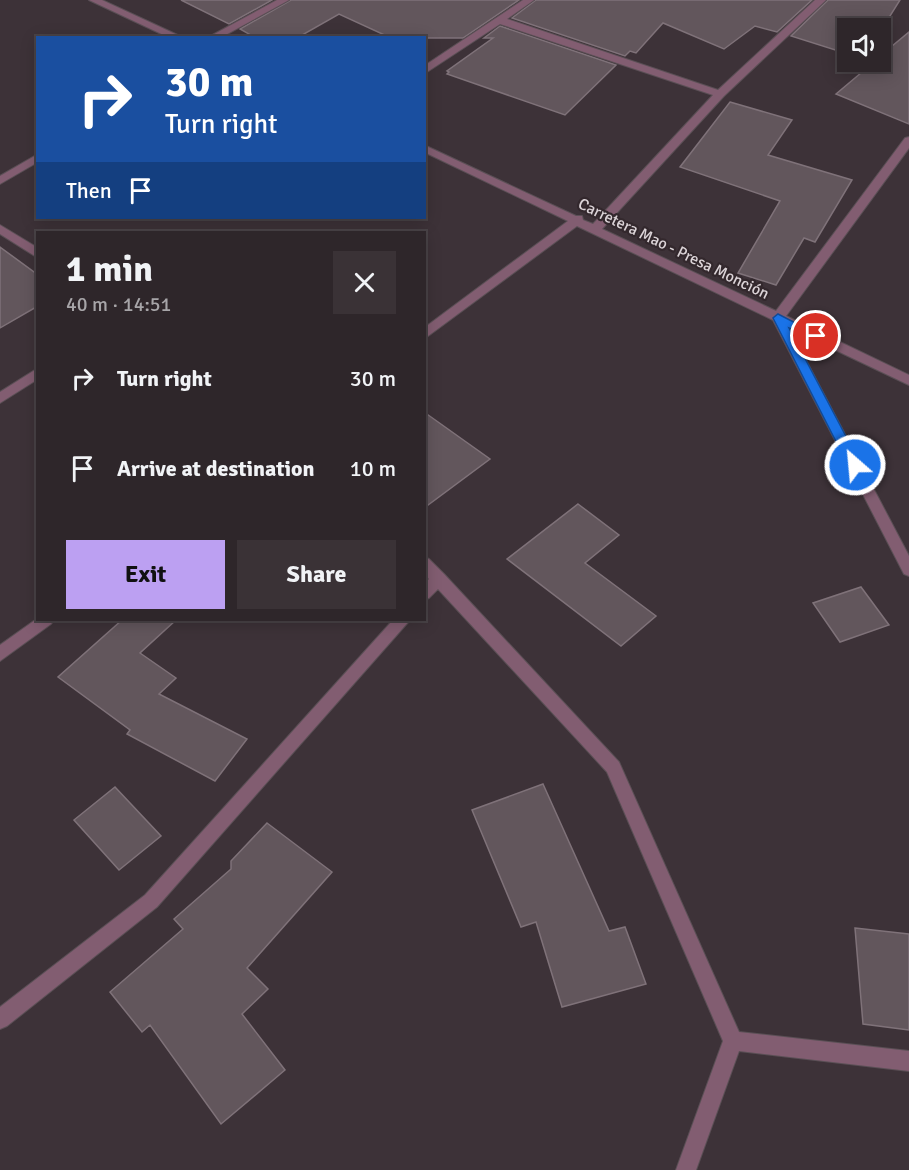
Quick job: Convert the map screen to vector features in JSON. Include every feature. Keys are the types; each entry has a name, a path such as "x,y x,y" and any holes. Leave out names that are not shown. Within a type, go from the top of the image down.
{"street":[{"path":"94,0 175,36"},
{"path":"216,36 284,0"},
{"path":"426,70 529,0"},
{"path":"596,228 720,94 821,0"},
{"path":"499,20 720,94"},
{"path":"909,140 778,318 909,570"},
{"name":"Carretera Mao - Presa Monción","path":"426,148 909,380"},
{"path":"0,181 36,158"},
{"path":"426,333 578,219"},
{"path":"0,229 36,253"},
{"path":"0,398 36,373"},
{"path":"426,565 613,767 733,1041 686,1170"},
{"path":"426,592 439,578"},
{"path":"0,654 45,621"},
{"path":"0,1019 151,901 401,621"},
{"path":"733,1041 909,1061"}],"building":[{"path":"181,0 272,0 229,24"},
{"path":"291,0 519,0 463,38 387,36 339,14 300,36 252,36 240,29"},
{"path":"536,0 812,0 777,32 755,26 724,49 663,23 636,53 630,51 625,56 512,18"},
{"path":"828,0 900,0 889,18 837,18 837,51 791,36"},
{"path":"500,26 616,65 565,115 447,74 449,72 447,71 493,38 484,38"},
{"path":"909,32 909,124 836,94 862,72 891,72 891,47"},
{"path":"730,102 792,120 768,155 852,180 815,242 804,238 776,285 738,273 780,201 680,167"},
{"path":"0,247 36,274 36,307 0,328"},
{"path":"426,413 490,459 426,507"},
{"path":"578,504 619,535 585,563 656,616 621,646 507,559"},
{"path":"861,587 889,625 840,642 813,603"},
{"path":"121,621 175,621 140,653 176,678 159,694 247,739 215,781 127,734 130,730 58,677"},
{"path":"543,784 609,931 625,927 646,984 562,1007 536,922 521,927 472,810"},
{"path":"115,787 161,836 119,870 74,820"},
{"path":"267,823 332,872 247,968 268,989 242,1014 285,1070 221,1124 150,1025 142,1032 110,992 183,929 174,919 231,869 231,861"},
{"path":"855,928 909,934 909,1030 863,1024"}],"route":[{"path":"816,336 778,318 855,465"}]}
